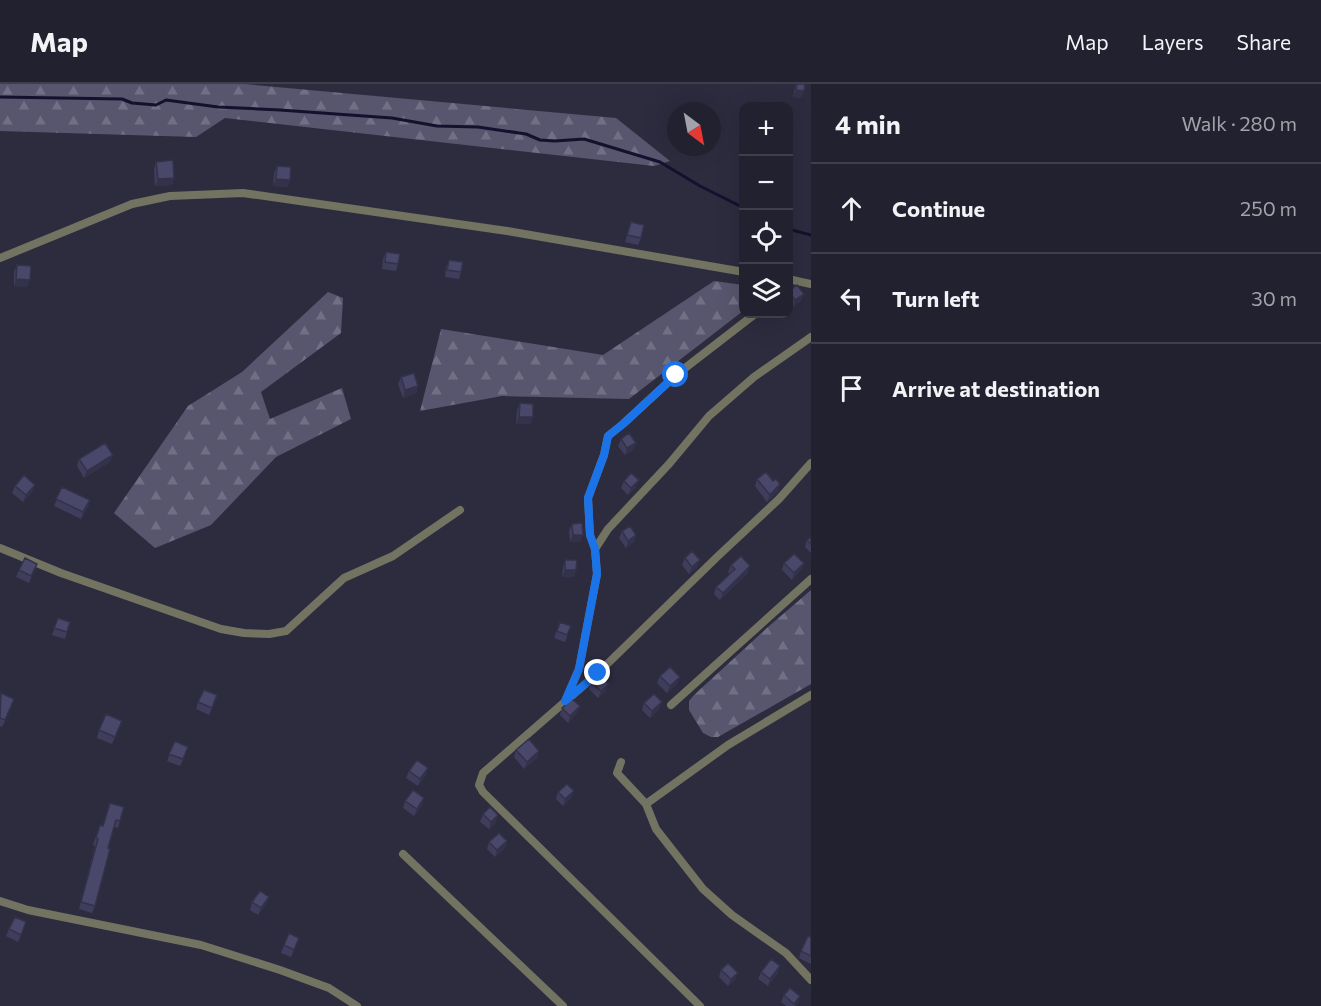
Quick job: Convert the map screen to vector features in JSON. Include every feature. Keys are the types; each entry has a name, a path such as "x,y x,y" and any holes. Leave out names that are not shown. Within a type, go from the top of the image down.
{"street":[{"path":"0,258 132,204 171,196 243,193 507,231 739,271"},
{"path":"793,280 811,284"},
{"path":"793,285 798,281"},
{"path":"565,701 579,669 597,574 595,549 590,535 588,498 604,455 608,436 676,375 750,318"},
{"path":"595,549 609,529 669,464 709,416 754,377 811,337"},
{"path":"700,1006 483,792 479,785 483,773 598,673 779,500 811,464"},
{"path":"0,548 61,573 221,629 269,634 286,631 344,578 393,556 460,510"},
{"path":"671,705 811,579"},
{"path":"646,804 728,744 811,694"},
{"path":"621,762 617,773 646,804 656,829 703,889 732,915 786,953 811,980"},
{"path":"403,854 562,1006"},
{"path":"0,901 28,910 201,945 329,988 357,1006"}],"green space":[{"path":"0,84 244,84 616,118 670,161 654,166 225,118 196,137 0,131"},
{"path":"714,281 739,284 739,314 629,399 502,396 420,411 441,329 603,355"},
{"path":"328,292 343,298 341,333 261,392 270,419 342,388 351,419 276,457 211,525 155,548 114,513 188,406 242,372"},
{"path":"811,590 811,684 718,737 711,737 703,733 689,710 689,701"}],"building":[{"path":"797,84 805,84 804,91 796,90"},
{"path":"173,160 174,178 158,179 156,162"},
{"path":"277,166 291,167 290,180 276,179"},
{"path":"631,222 644,225 641,238 627,235"},
{"path":"386,252 400,254 398,264 385,262"},
{"path":"449,260 463,262 461,272 447,270"},
{"path":"17,265 31,266 30,280 16,279"},
{"path":"797,285 804,294 795,300 793,288"},
{"path":"414,373 418,386 405,390 401,377"},
{"path":"520,403 533,404 533,417 519,417"},
{"path":"629,433 636,443 627,448 621,439"},
{"path":"105,443 113,455 87,471 79,459"},
{"path":"766,472 773,481 776,479 780,484 770,495 757,479"},
{"path":"631,473 639,480 631,488 624,481"},
{"path":"24,475 35,485 26,495 15,486"},
{"path":"62,487 90,500 83,512 56,499"},
{"path":"582,523 583,535 573,535 572,524"},
{"path":"630,526 636,535 628,541 622,531"},
{"path":"692,551 700,560 692,567 685,558"},
{"path":"794,554 804,563 794,573 784,563"},
{"path":"741,556 750,566 723,593 716,587 735,569 731,565"},
{"path":"25,558 37,564 31,576 19,570"},
{"path":"565,560 577,560 576,570 565,570"},
{"path":"58,618 70,622 67,632 54,628"},
{"path":"560,622 571,626 567,635 557,631"},
{"path":"670,667 680,677 670,686 660,676"},
{"path":"599,675 609,684 601,691 591,682"},
{"path":"204,690 217,695 212,708 198,702"},
{"path":"1,693 14,699 5,720 0,718"},
{"path":"654,694 662,702 652,711 644,703"},
{"path":"572,699 580,706 570,716 562,708"},
{"path":"106,714 122,721 115,737 99,730"},
{"path":"529,739 539,751 527,762 516,750"},
{"path":"175,741 188,747 183,759 169,754"},
{"path":"417,760 428,768 420,779 409,771"},
{"path":"567,784 574,791 565,799 558,792"},
{"path":"413,790 424,798 417,809 405,801"},
{"path":"110,803 124,807 120,821 116,820 95,906 81,902 98,839 96,838 100,825 103,826"},
{"path":"490,807 498,815 491,822 483,814"},
{"path":"499,833 507,841 497,850 489,842"},
{"path":"260,891 269,897 261,908 252,902"},
{"path":"15,917 26,922 21,935 9,929"},
{"path":"289,933 299,938 294,950 284,945"},
{"path":"808,936 811,938 811,956 801,951"},
{"path":"771,959 780,966 770,979 761,972"},
{"path":"728,963 738,973 731,979 721,970"},
{"path":"790,988 800,996 794,1004 784,995"}],"waterway":[{"path":"0,97 122,99 132,103 156,105 166,100 218,107 392,118 437,126 478,127 526,134 540,140 584,139 660,162 739,206"},
{"path":"793,230 811,235"}],"route":[{"path":"598,673 565,701 579,669 597,574 595,549 590,535 588,498 604,455 608,436 676,375"}]}
